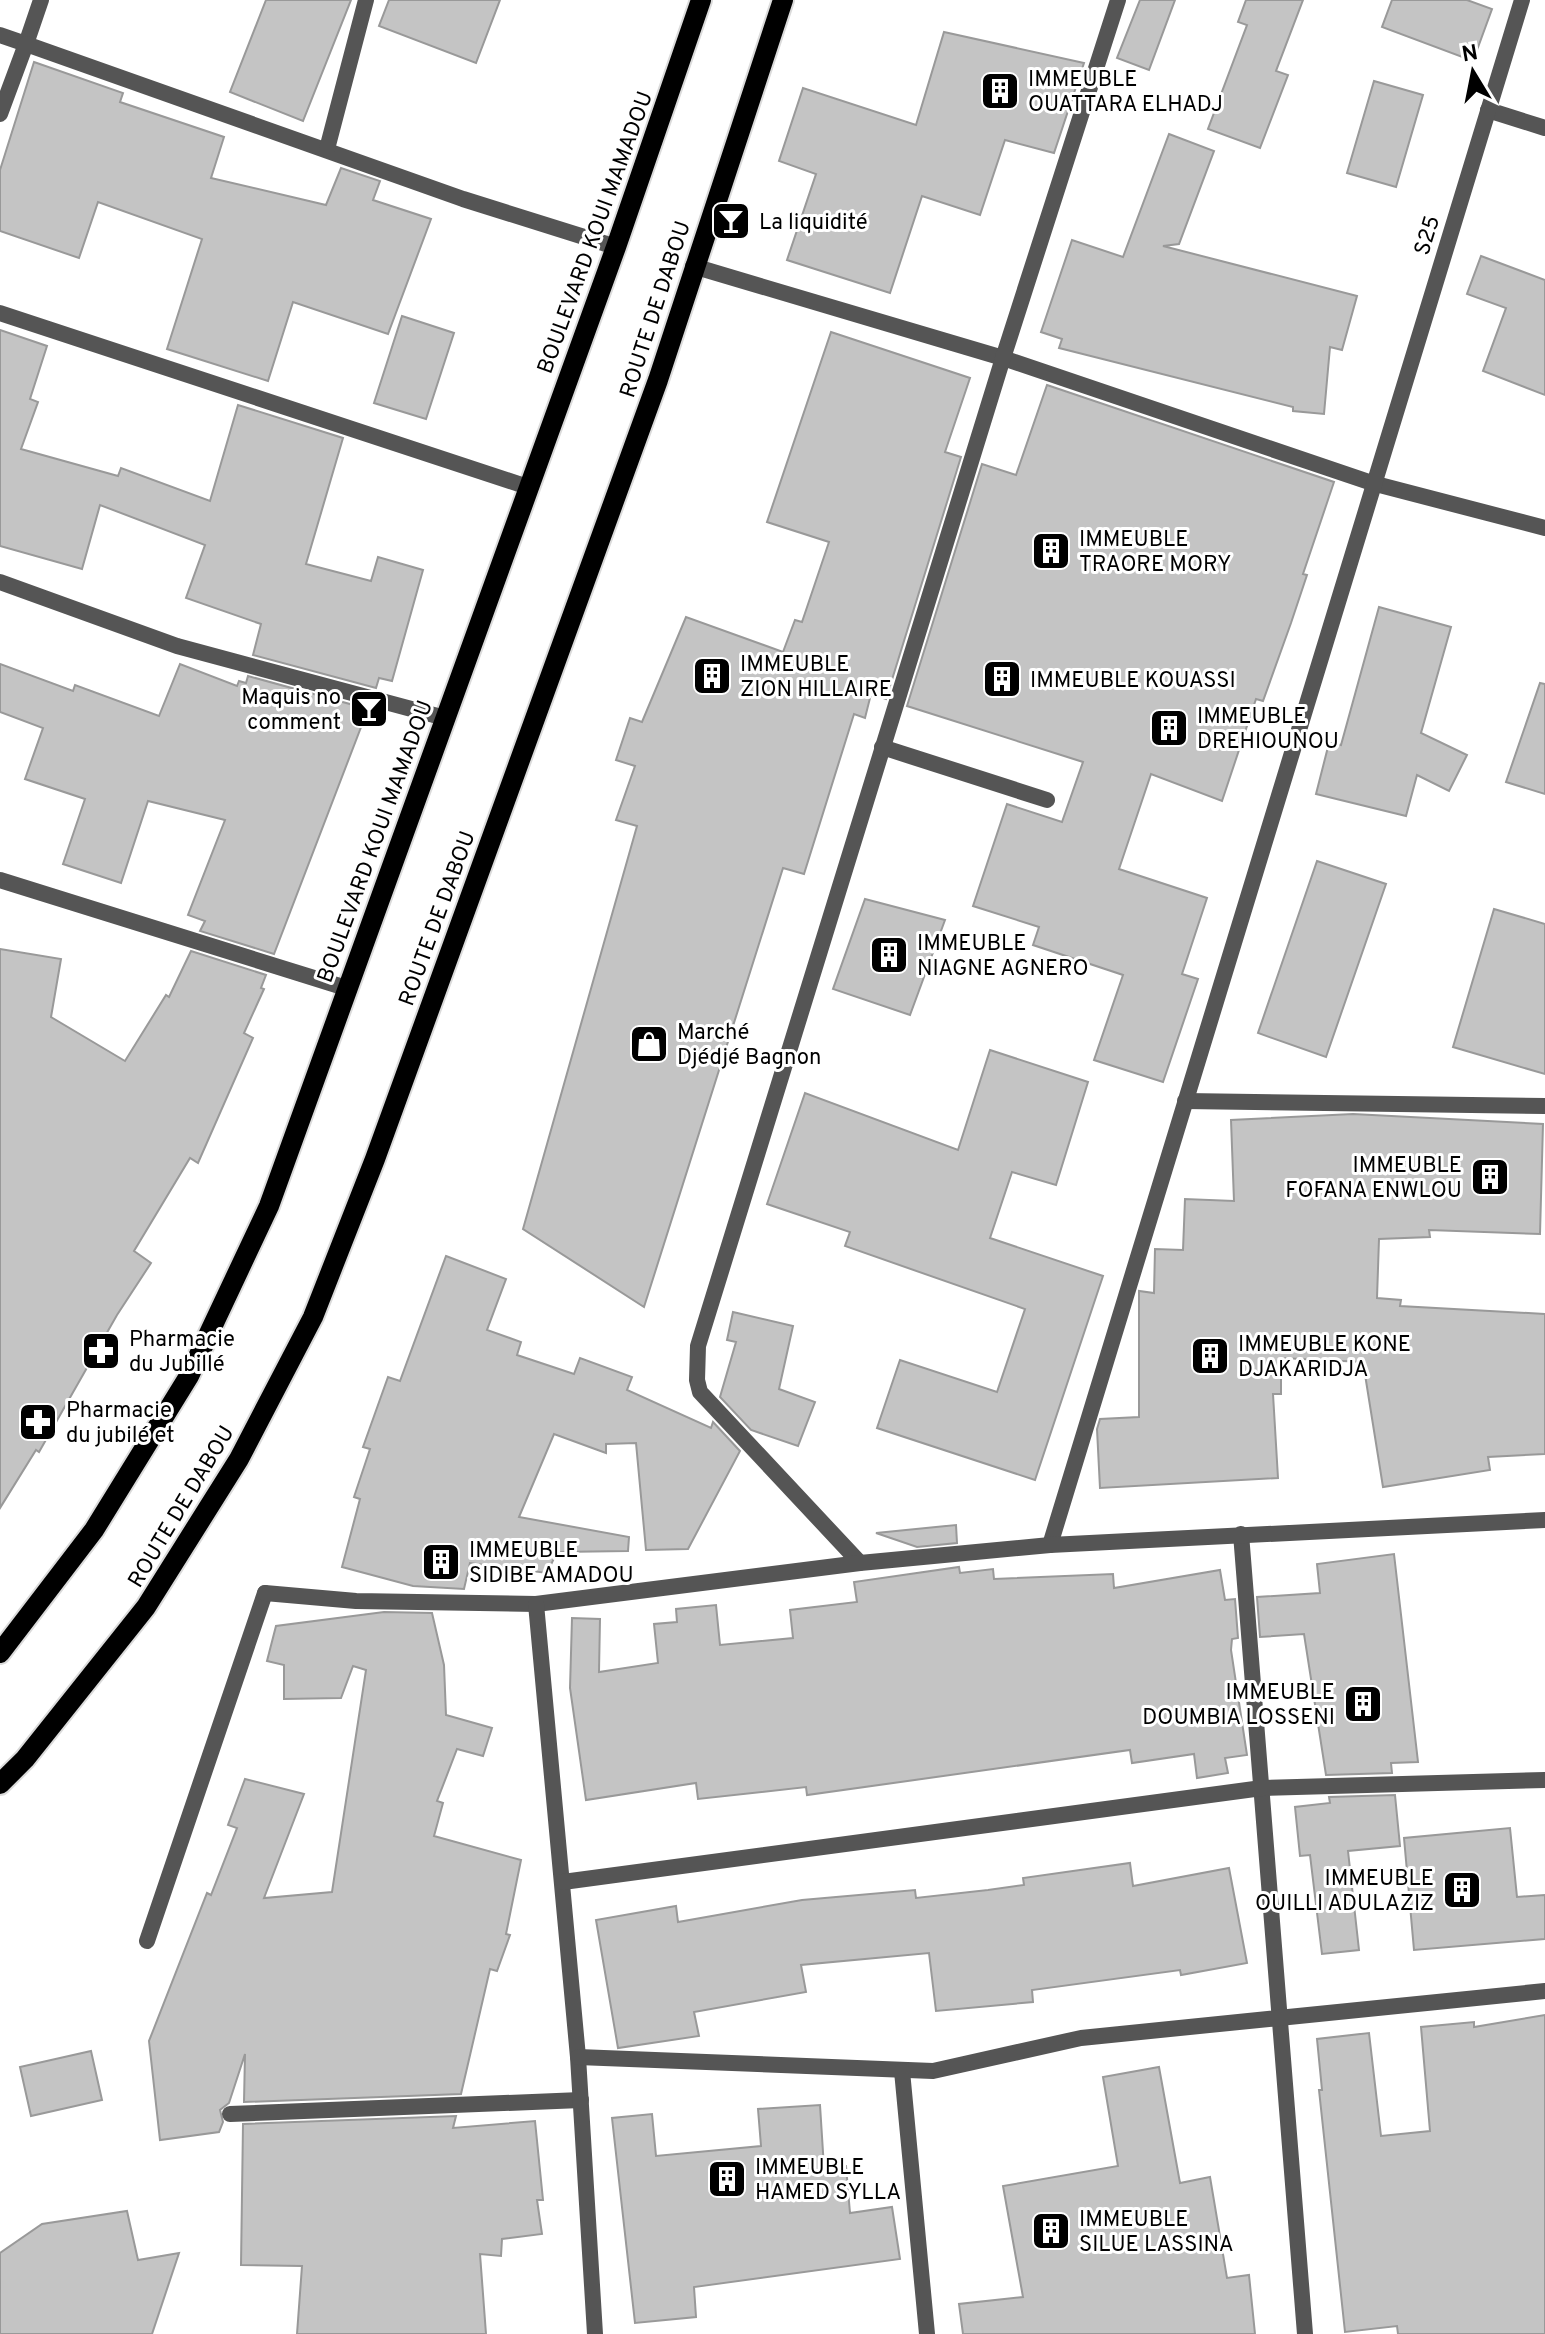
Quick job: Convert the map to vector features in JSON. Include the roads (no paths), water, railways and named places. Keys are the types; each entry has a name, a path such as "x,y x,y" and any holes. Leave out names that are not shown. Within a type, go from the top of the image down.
{"main road":[{"name":"BOULEVARD KOUI MAMADOU","path":"0,1653 94,1530 189,1376 269,1206 616,247 701,0"},
{"name":"ROUTE DE DABOU","path":"0,1784 25,1759 146,1607 239,1459 313,1317 375,1159 658,380 783,0"}],"street":[{"path":"0,114 41,0"},
{"path":"327,149 366,0"},
{"path":"860,1563 700,1392 697,1380 698,1346 1003,358 1118,0"},
{"name":"S25","path":"1050,1545 1522,0"},
{"path":"0,35 463,199 616,247"},
{"path":"1488,110 1545,128"},
{"path":"693,266 1003,358 1372,483 1545,528"},
{"path":"0,313 528,487"},
{"path":"0,582 177,646 445,718"},
{"path":"882,747 1047,800"},
{"path":"0,880 346,988"},
{"path":"1185,1101 1545,1106"},
{"path":"147,1941 265,1593 356,1601 536,1604 860,1563 1050,1545 1545,1520"},
{"path":"1241,1534 1305,2334"},
{"path":"536,1604 578,2057 595,2334"},
{"path":"563,1882 1262,1788 1545,1780"},
{"path":"578,2057 902,2071 950,2068 1081,2038 1545,1991"},
{"path":"902,2071 927,2334"},
{"path":"230,2114 581,2100"}],"place":[{"name":"IMMEUBLE OUATTARA ELHADJ","path":"1000,91"},
{"name":"La liquidité","path":"731,221"},
{"name":"IMMEUBLE TRAORE MORY","path":"1051,551"},
{"name":"IMMEUBLE ZION HILLAIRE","path":"712,676"},
{"name":"IMMEUBLE KOUASSI","path":"1002,679"},
{"name":"Maquis no comment","path":"369,709"},
{"name":"IMMEUBLE DREHIOUNOU","path":"1169,728"},
{"name":"IMMEUBLE NIAGNE AGNERO","path":"889,955"},
{"name":"Marché Djédjé Bagnon","path":"649,1044"},
{"name":"IMMEUBLE FOFANA ENWLOU","path":"1490,1177"},
{"name":"Pharmacie du Jubillé","path":"101,1351"},
{"name":"IMMEUBLE KONE DJAKARIDJA","path":"1210,1356"},
{"name":"Pharmacie du jubilé et","path":"38,1422"},
{"name":"IMMEUBLE SIDIBE AMADOU","path":"441,1562"},
{"name":"IMMEUBLE DOUMBIA LOSSENI","path":"1363,1704"},
{"name":"IMMEUBLE OUILLI ADULAZIZ","path":"1462,1890"},
{"name":"IMMEUBLE HAMED SYLLA","path":"727,2179"},
{"name":"IMMEUBLE SILUE LASSINA","path":"1051,2231"}]}
